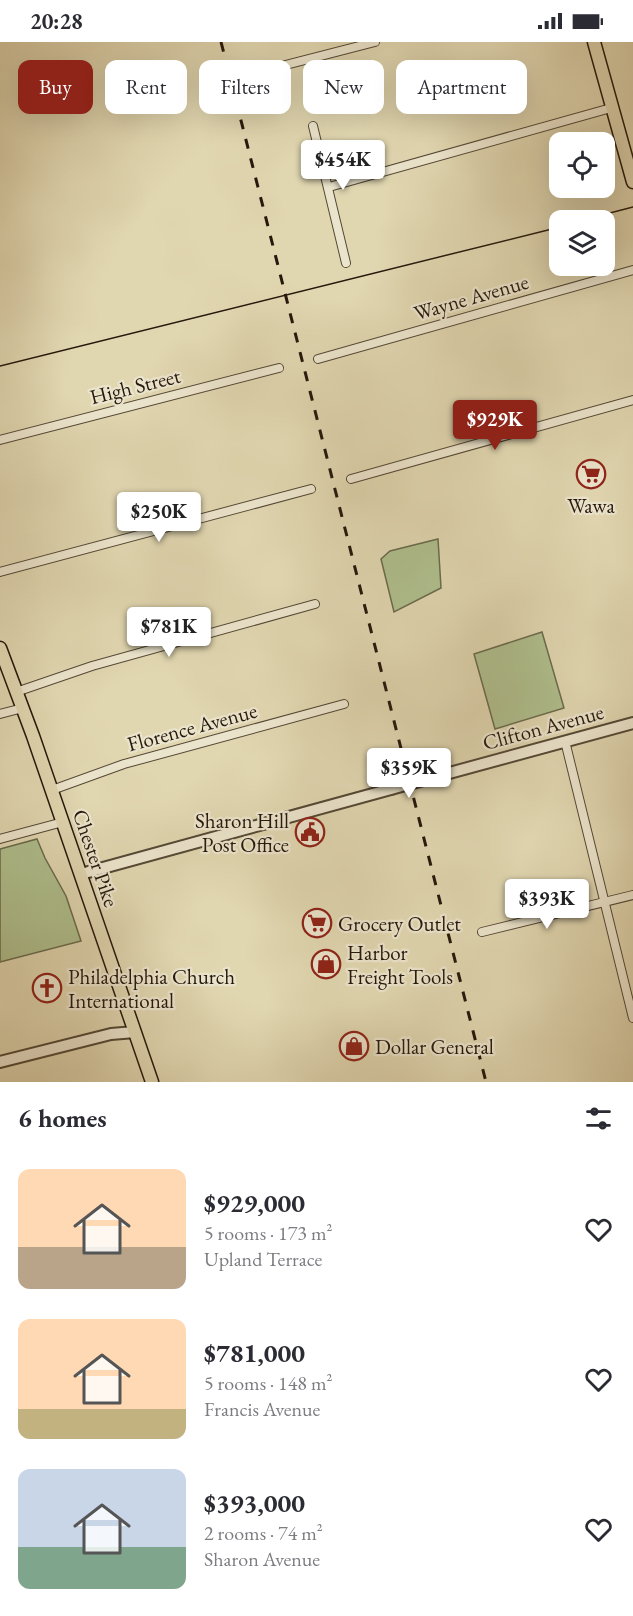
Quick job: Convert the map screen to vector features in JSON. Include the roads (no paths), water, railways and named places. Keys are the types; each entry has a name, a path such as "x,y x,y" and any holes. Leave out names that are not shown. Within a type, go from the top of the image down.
{"main road":[{"path":"594,42 633,182"},
{"name":"Chester Pike","path":"0,648 52,789 152,1082"}],"street":[{"path":"291,64 375,42"},
{"path":"329,187 611,108"},
{"path":"313,126 346,263"},
{"name":"Wayne Avenue","path":"318,359 633,270"},
{"name":"High Street","path":"0,440 279,368"},
{"path":"351,478 633,400"},
{"path":"0,572 311,489"},
{"path":"16,692 92,666 315,604"},
{"name":"Florence Avenue","path":"52,789 124,764 344,704"},
{"path":"0,714 23,708"},
{"name":"Clifton Avenue","path":"81,874 633,723"},
{"path":"565,741 633,1018"},
{"path":"0,839 63,822"},
{"path":"482,932 633,895"},
{"path":"0,1062 111,1034 135,1032"}],"tram line":[{"path":"615,212 633,207"},
{"path":"0,366 549,230"}],"railway":[{"path":"221,42 486,1082"}],"place":[{"name":"Wawa","path":"591,474"},
{"name":"Sharon Hill Post Office","path":"310,832"},
{"name":"Grocery Outlet","path":"317,923"},
{"name":"Harbor Freight Tools","path":"326,964"},
{"name":"Philadelphia Church International","path":"47,988"},
{"name":"Dollar General","path":"354,1046"}]}
